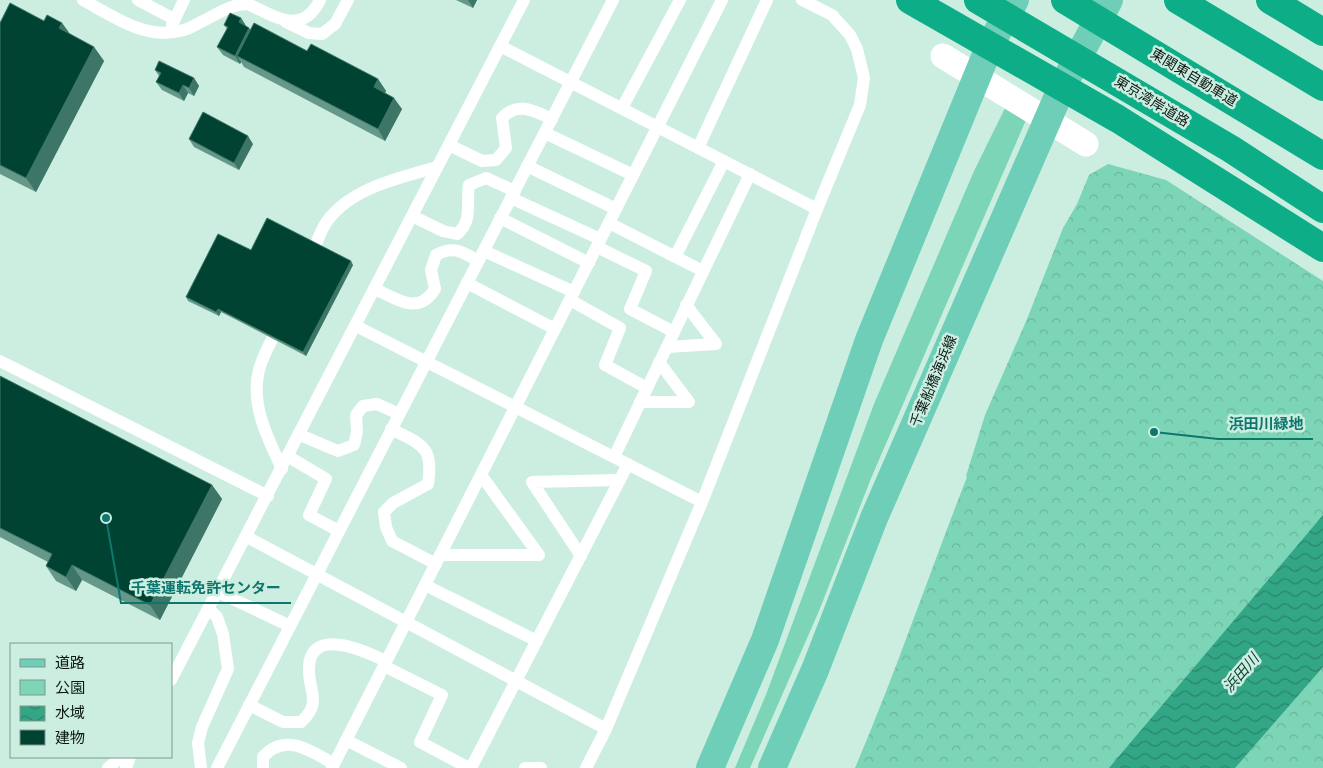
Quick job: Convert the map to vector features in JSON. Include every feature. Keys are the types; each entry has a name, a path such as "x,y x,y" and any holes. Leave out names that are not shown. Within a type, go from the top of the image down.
{"highway":[{"path":"910,0 1118,119 1323,248"},
{"name":"東京湾岸道路","path":"978,0 1126,85 1231,149 1323,209"},
{"name":"東関東自動車道","path":"1065,0 1323,156"},
{"path":"1178,0 1323,87"},
{"path":"1270,0 1323,32"}],"main road":[{"path":"710,768 765,640 870,340 990,45 1015,0"},
{"name":"千葉船橋海浜線","path":"772,768 815,670 874,518 1062,87 1109,0"}],"street":[{"path":"943,56 1086,144"}],"lane":[{"path":"83,0 141,31 168,32 184,30 230,6 248,4 309,34 322,34 335,24 348,0"},
{"path":"138,0 174,19"},
{"path":"172,678 289,457 524,0"},
{"path":"217,768 613,0"},
{"path":"622,108 680,0"},
{"path":"263,768 263,757 270,749 298,745 333,766 722,0"},
{"path":"698,148 768,0"},
{"path":"586,768 606,729 702,502 817,209 854,123 864,89 864,78 857,50 842,24 832,15 802,0"},
{"path":"281,19 290,22 299,20 314,12 319,1"},
{"path":"168,32 179,2"},
{"path":"500,46 817,209"},
{"path":"449,145 482,161 496,160 506,148 502,118 508,112 524,108 552,119"},
{"path":"545,133 633,175"},
{"path":"675,256 724,161"},
{"path":"527,166 616,209"},
{"path":"304,273 328,220 344,203 375,186 438,167"},
{"path":"614,457 750,174"},
{"path":"412,216 443,231 457,234 464,228 468,220 468,185 486,178 646,272 630,309 674,332"},
{"path":"500,218 589,262"},
{"path":"609,223 703,271"},
{"path":"375,289 407,304 426,301 435,289 431,270 436,255 444,250 460,250 481,256 572,296 620,328 605,365 647,388"},
{"path":"467,283 555,329"},
{"path":"667,347 716,344 686,305"},
{"path":"282,469 260,418 256,391 259,369 283,316"},
{"path":"356,326 702,502"},
{"path":"0,361 268,496"},
{"path":"640,402 689,402 659,362"},
{"path":"300,435 338,451 354,445 357,432 356,415 362,406 378,404 399,414"},
{"path":"392,429 422,445 430,459 430,468 428,484 393,503 384,512 388,534 392,541 438,559 540,555 481,475"},
{"path":"289,457 326,479 309,515 339,532"},
{"path":"249,705 283,722 301,722 312,708 314,696 309,667 311,657 318,649 329,645 348,645 442,695 420,742 470,768 628,464"},
{"path":"580,556 532,482 620,480"},
{"path":"247,537 606,729"},
{"path":"425,585 537,641"},
{"path":"218,592 290,626"},
{"path":"201,768 198,743 202,727 228,669 223,634 217,617 209,609"},
{"path":"346,740 401,768"},
{"path":"108,768 120,758"},
{"path":"525,768 541,768"}],"green space":[{"path":"1008,102 1029,113 872,476 819,611 750,768 735,768 767,692 874,404 974,171"},
{"path":"1108,164 1166,180 1323,281 1323,768 855,768 967,477 985,415 1027,319 1063,228 1077,204 1089,175"}],"water":[{"name":"浜田川","path":"1323,515 1323,667 1235,768 1109,768"}],"building":[{"path":"10,3 44,21 47,15 62,23 59,28 94,47 26,178 0,165 0,23"},
{"path":"230,13 241,18 239,22 249,28 235,56 217,47 228,27 224,25"},
{"path":"254,23 307,51 311,44 378,79 374,87 394,98 378,129 237,56"},
{"path":"159,61 194,78 189,88 183,85 179,93 156,82 161,73 155,70"},
{"path":"203,112 248,136 234,163 189,139"},
{"path":"267,218 351,261 303,352 218,309 216,312 186,297 218,234 251,250"},
{"path":"0,376 212,485 150,605 72,565 66,577 46,566 52,554 0,528"}],"place":[{"name":"浜田川緑地","path":"1154,432"},
{"name":"千葉運転免許センター","path":"106,518"}]}
